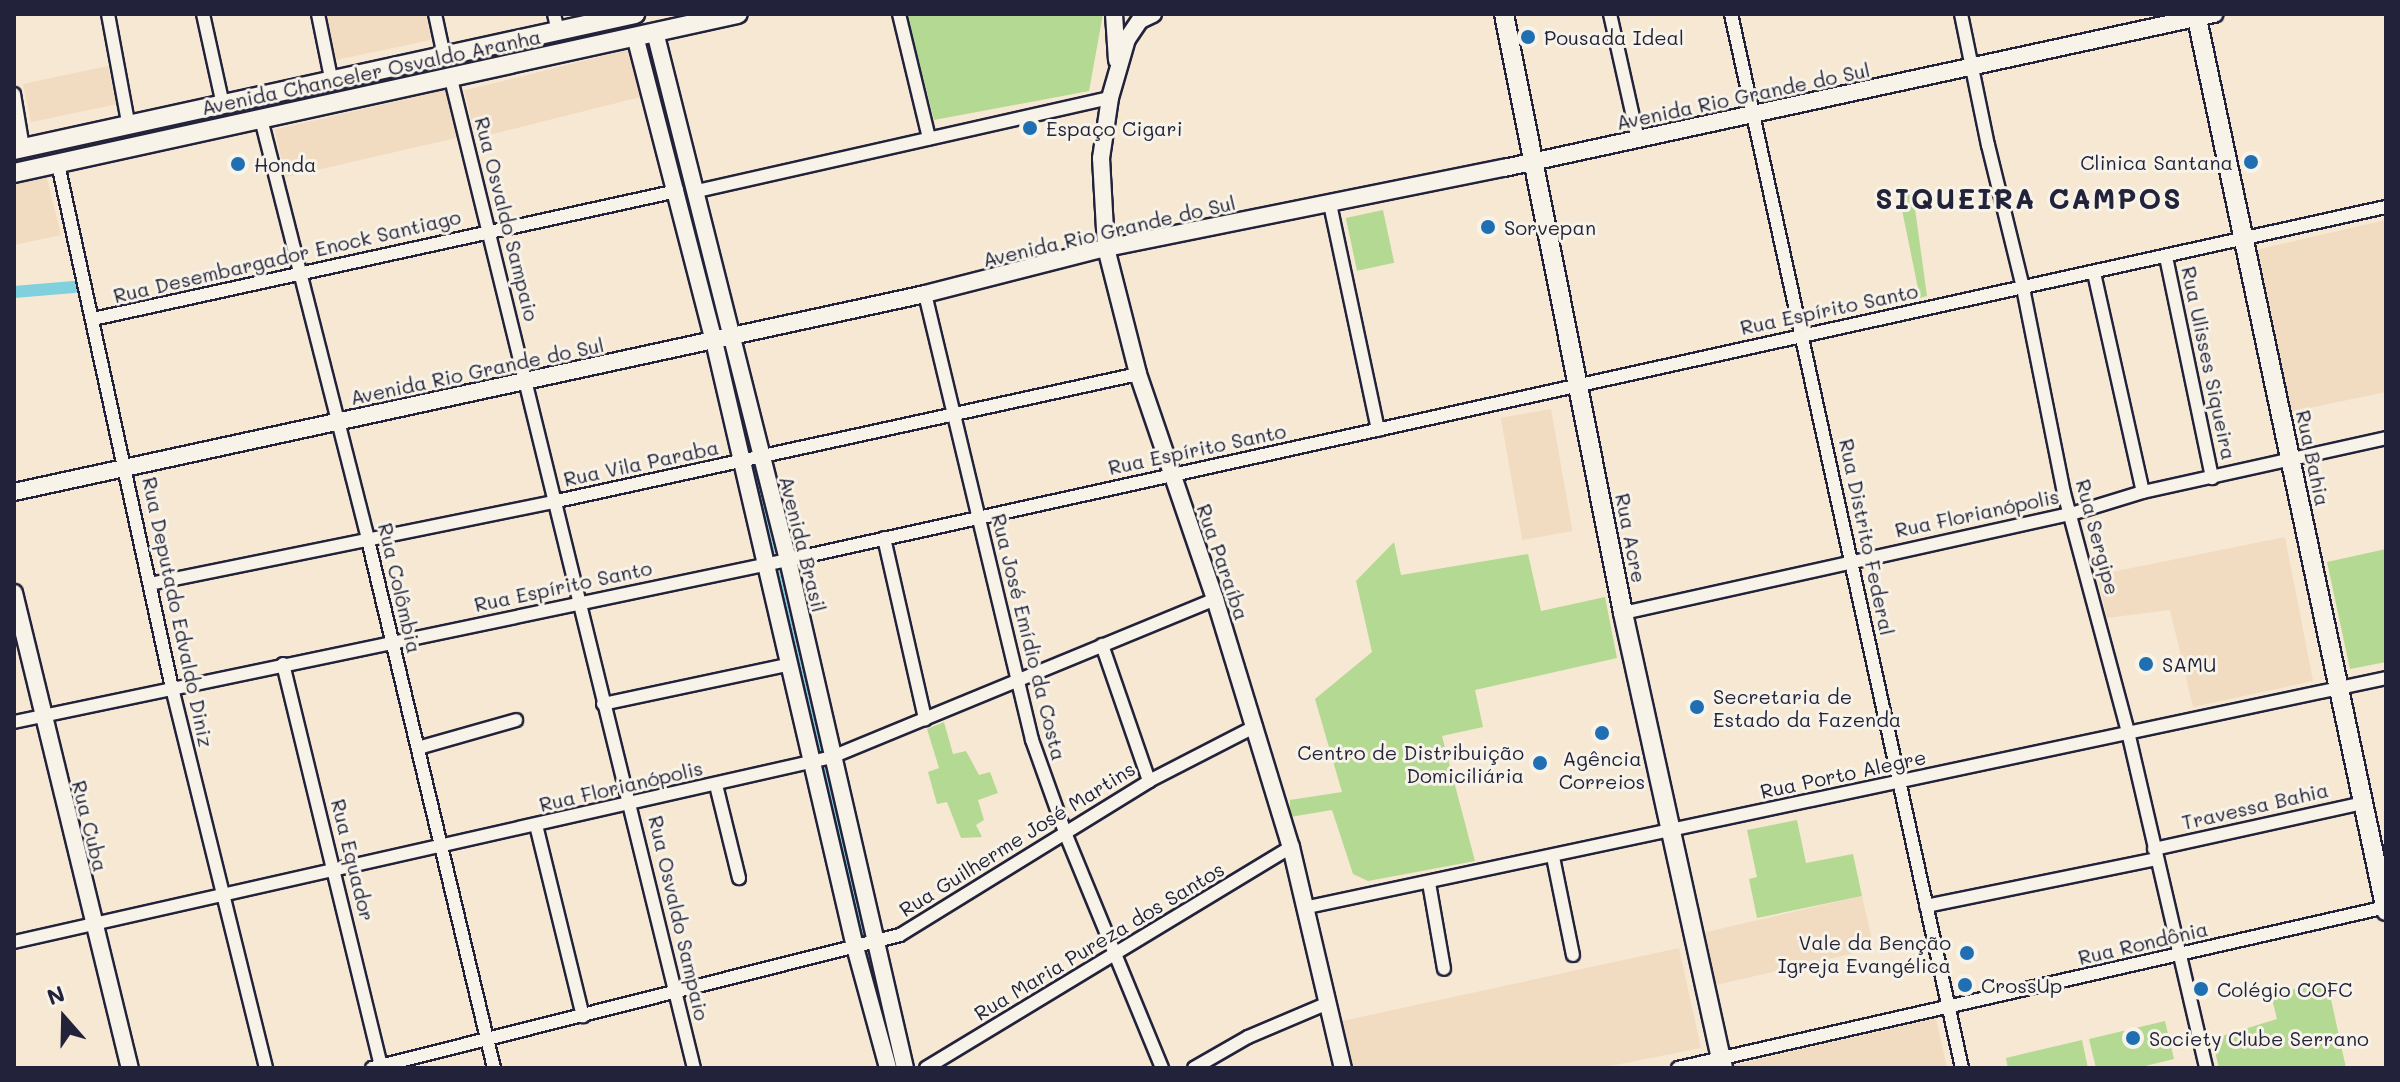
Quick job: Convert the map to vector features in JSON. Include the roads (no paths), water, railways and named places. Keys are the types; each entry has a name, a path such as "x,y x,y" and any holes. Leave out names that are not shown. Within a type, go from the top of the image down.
{"main road":[{"name":"Avenida Chanceler Osvaldo Aranha","path":"19,149 332,83 444,56 556,22 635,14"},
{"name":"Avenida Chanceler Osvaldo Aranha","path":"14,173 738,14"},
{"name":"Rua Acre","path":"1504,14 1623,613 1722,1064"},
{"name":"Rua Bahia","path":"2202,15 2338,688 2386,908"}],"street":[{"path":"108,14 129,127"},
{"path":"203,14 223,105"},
{"path":"318,14 332,83"},
{"path":"435,14 444,56"},
{"path":"899,14 929,138"},
{"path":"1114,14 1117,65"},
{"path":"1117,65 1133,27 1153,14"},
{"path":"1610,14 1638,139"},
{"name":"Rua Distrito Federal","path":"1731,14 1751,114 1804,335 1962,1068"},
{"name":"Rua Sergipe","path":"1961,14 2071,514 2128,732 2206,1068"},
{"name":"Avenida Rio Grande do Sul","path":"14,492 925,294 1106,248 1638,139 2202,15"},
{"name":"Avenida Brasil","path":"655,32 788,560 905,1068"},
{"name":"Avenida Brasil","path":"635,36 714,341 855,947 888,1068"},
{"name":"Rua Paraíba","path":"1117,65 1101,158 1106,248 1138,374 1215,599 1291,847 1308,907 1343,1068"},
{"name":"Rua Osvaldo Sampaio","path":"451,79 694,1068"},
{"path":"14,94 19,149"},
{"path":"697,191 1110,98"},
{"name":"Rua Colômbia","path":"261,119 368,540 494,1068"},
{"name":"Rua Deputado Edvaldo Diniz","path":"58,164 172,688 266,1068"},
{"name":"Rua Desembargador Enock Santiago","path":"93,319 677,191"},
{"path":"1330,204 1378,430"},
{"name":"Rua Espírito Santo","path":"14,722 788,560 2386,207"},
{"name":"Rua Ulisses Siqueira","path":"2166,257 2212,478"},
{"path":"2094,273 2143,492"},
{"name":"Rua José Emídio da Costa","path":"925,294 1032,740 1066,835 1118,954 1162,1068"},
{"name":"Rua Vila Paraba","path":"150,584 557,501 1138,374"},
{"name":"Rua Florianópolis","path":"1623,613 2071,514 2143,492 2386,438"},
{"path":"884,538 925,719"},
{"name":"Rua Cuba","path":"14,593 130,1068"},
{"name":"Rua Florianópolis","path":"14,942 832,757 1215,599"},
{"path":"1102,645 1149,781"},
{"name":"Rua Equador","path":"283,664 336,870 377,1067"},
{"path":"603,704 791,664"},
{"name":"Rua Porto Alegre","path":"1308,907 1673,832 2386,678"},
{"path":"418,748 516,720"},
{"name":"Rua Guilherme José Martins","path":"377,1067 875,943 918,926 1149,781 1256,726"},
{"path":"716,785 739,878"},
{"name":"Travessa Bahia","path":"1926,906 2363,803"},
{"path":"536,825 583,1016"},
{"name":"Rua Maria Pureza dos Santos","path":"926,1068 1291,847"},
{"path":"1553,857 1573,955"},
{"path":"1429,883 1444,969"},
{"name":"Rua Rondônia","path":"1678,1068 1722,1064 1949,1007 2386,908"},
{"path":"1194,1068 1248,1037 1328,1003"}],"waterway":[{"path":"685,192 719,328"},
{"path":"14,292 74,287"},
{"path":"725,351 748,450"},
{"path":"753,469 773,552"},
{"path":"778,572 819,750"},
{"path":"824,769 862,936"},
{"path":"866,954 891,1050"}],"place":[{"name":"Pousada Ideal","path":"1528,37"},
{"name":"Espaço Cigari","path":"1030,128"},
{"name":"Clinica Santana","path":"2251,162"},
{"name":"Honda","path":"238,164"},
{"name":"Sorvepan","path":"1488,227"},
{"name":"SAMU","path":"2146,664"},
{"name":"Secretaria de Estado da Fazenda","path":"1697,707"},
{"name":"Agência Correios","path":"1602,733"},
{"name":"Centro de Distribuição Domiciliária","path":"1540,763"},
{"name":"Vale da Benção Igreja Evangélica","path":"1967,953"},
{"name":"CrossUp","path":"1965,985"},
{"name":"Colégio COFC","path":"2201,989"},
{"name":"Society Clube Serrano","path":"2133,1038"}],"district":[{"name":"SIQUEIRA CAMPOS","path":"2029,198"}]}
